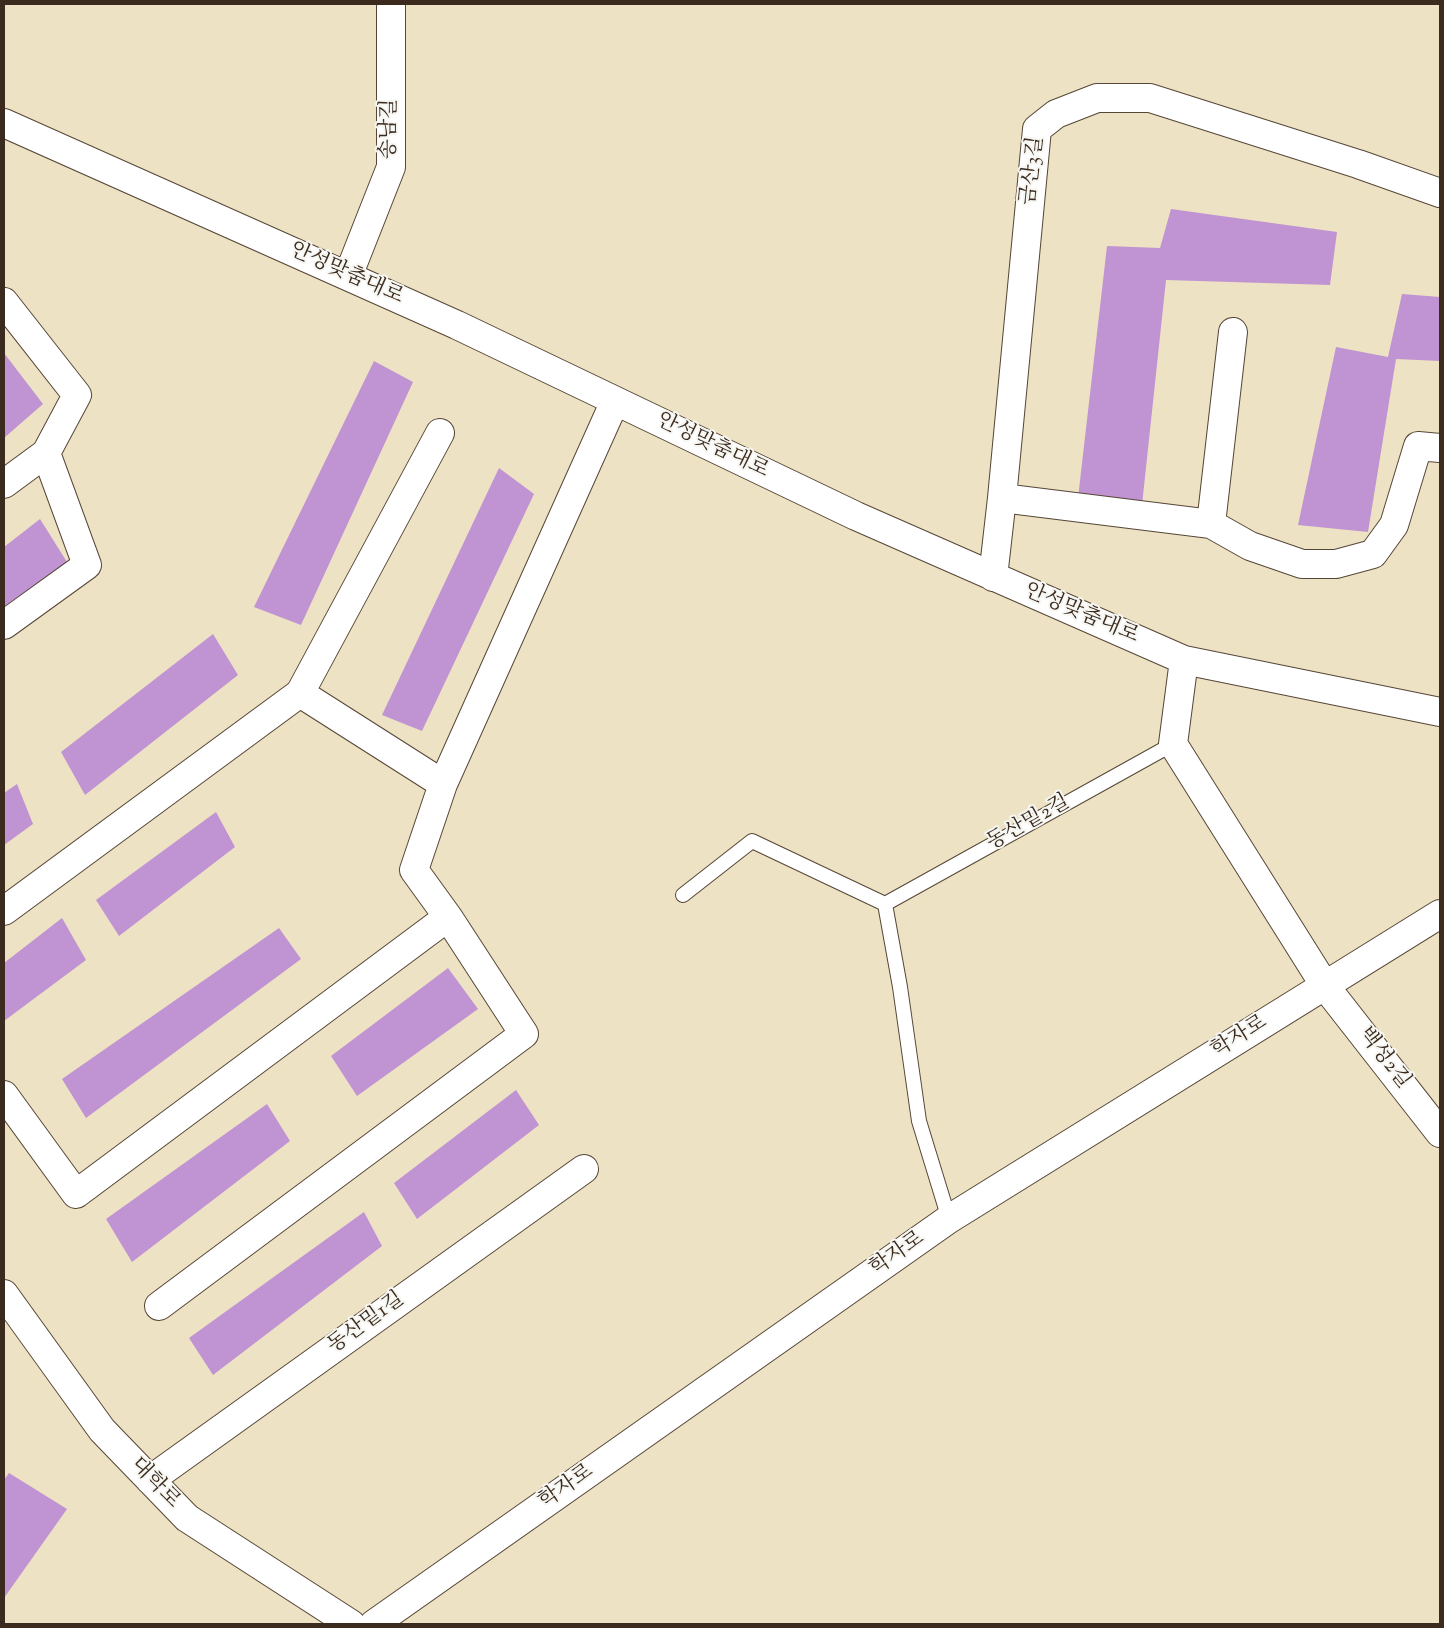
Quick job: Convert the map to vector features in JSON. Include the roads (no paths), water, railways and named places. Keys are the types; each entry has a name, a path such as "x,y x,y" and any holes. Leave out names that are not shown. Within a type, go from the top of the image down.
{"street":[{"name":"송남길","path":"348,276 391,167 391,4"},
{"name":"금산3길","path":"993,577 1037,129 1056,114 1097,98 1150,98 1358,164 1440,193"},
{"name":"안성맞춤대로","path":"4,123 457,325 856,516 1184,660 1440,712"},
{"path":"4,302 77,395 46,453 4,484"},
{"path":"1211,524 1233,332"},
{"path":"159,1306 524,1034 448,917 414,870 443,784 615,401"},
{"path":"4,911 300,693 440,433"},
{"path":"1002,498 1211,524 1250,546 1302,564 1336,564 1373,554 1394,525 1429,447"},
{"path":"4,625 86,565 46,453"},
{"path":"1184,660 1173,744 1325,986"},
{"path":"300,693 443,784"},
{"name":"학자로","path":"374,1624 950,1219 1440,914"},
{"path":"4,1095 76,1194 448,917"},
{"name":"백성2길","path":"1325,986 1440,1133"},
{"name":"동산밑1길","path":"150,1480 584,1169"},
{"name":"대학로","path":"4,1294 102,1430 188,1518 351,1624"}],"lane":[{"name":"동산밑2길","path":"885,904 1173,744"},
{"path":"682,895 752,840 885,904 900,987 919,1120 950,1219"}]}
